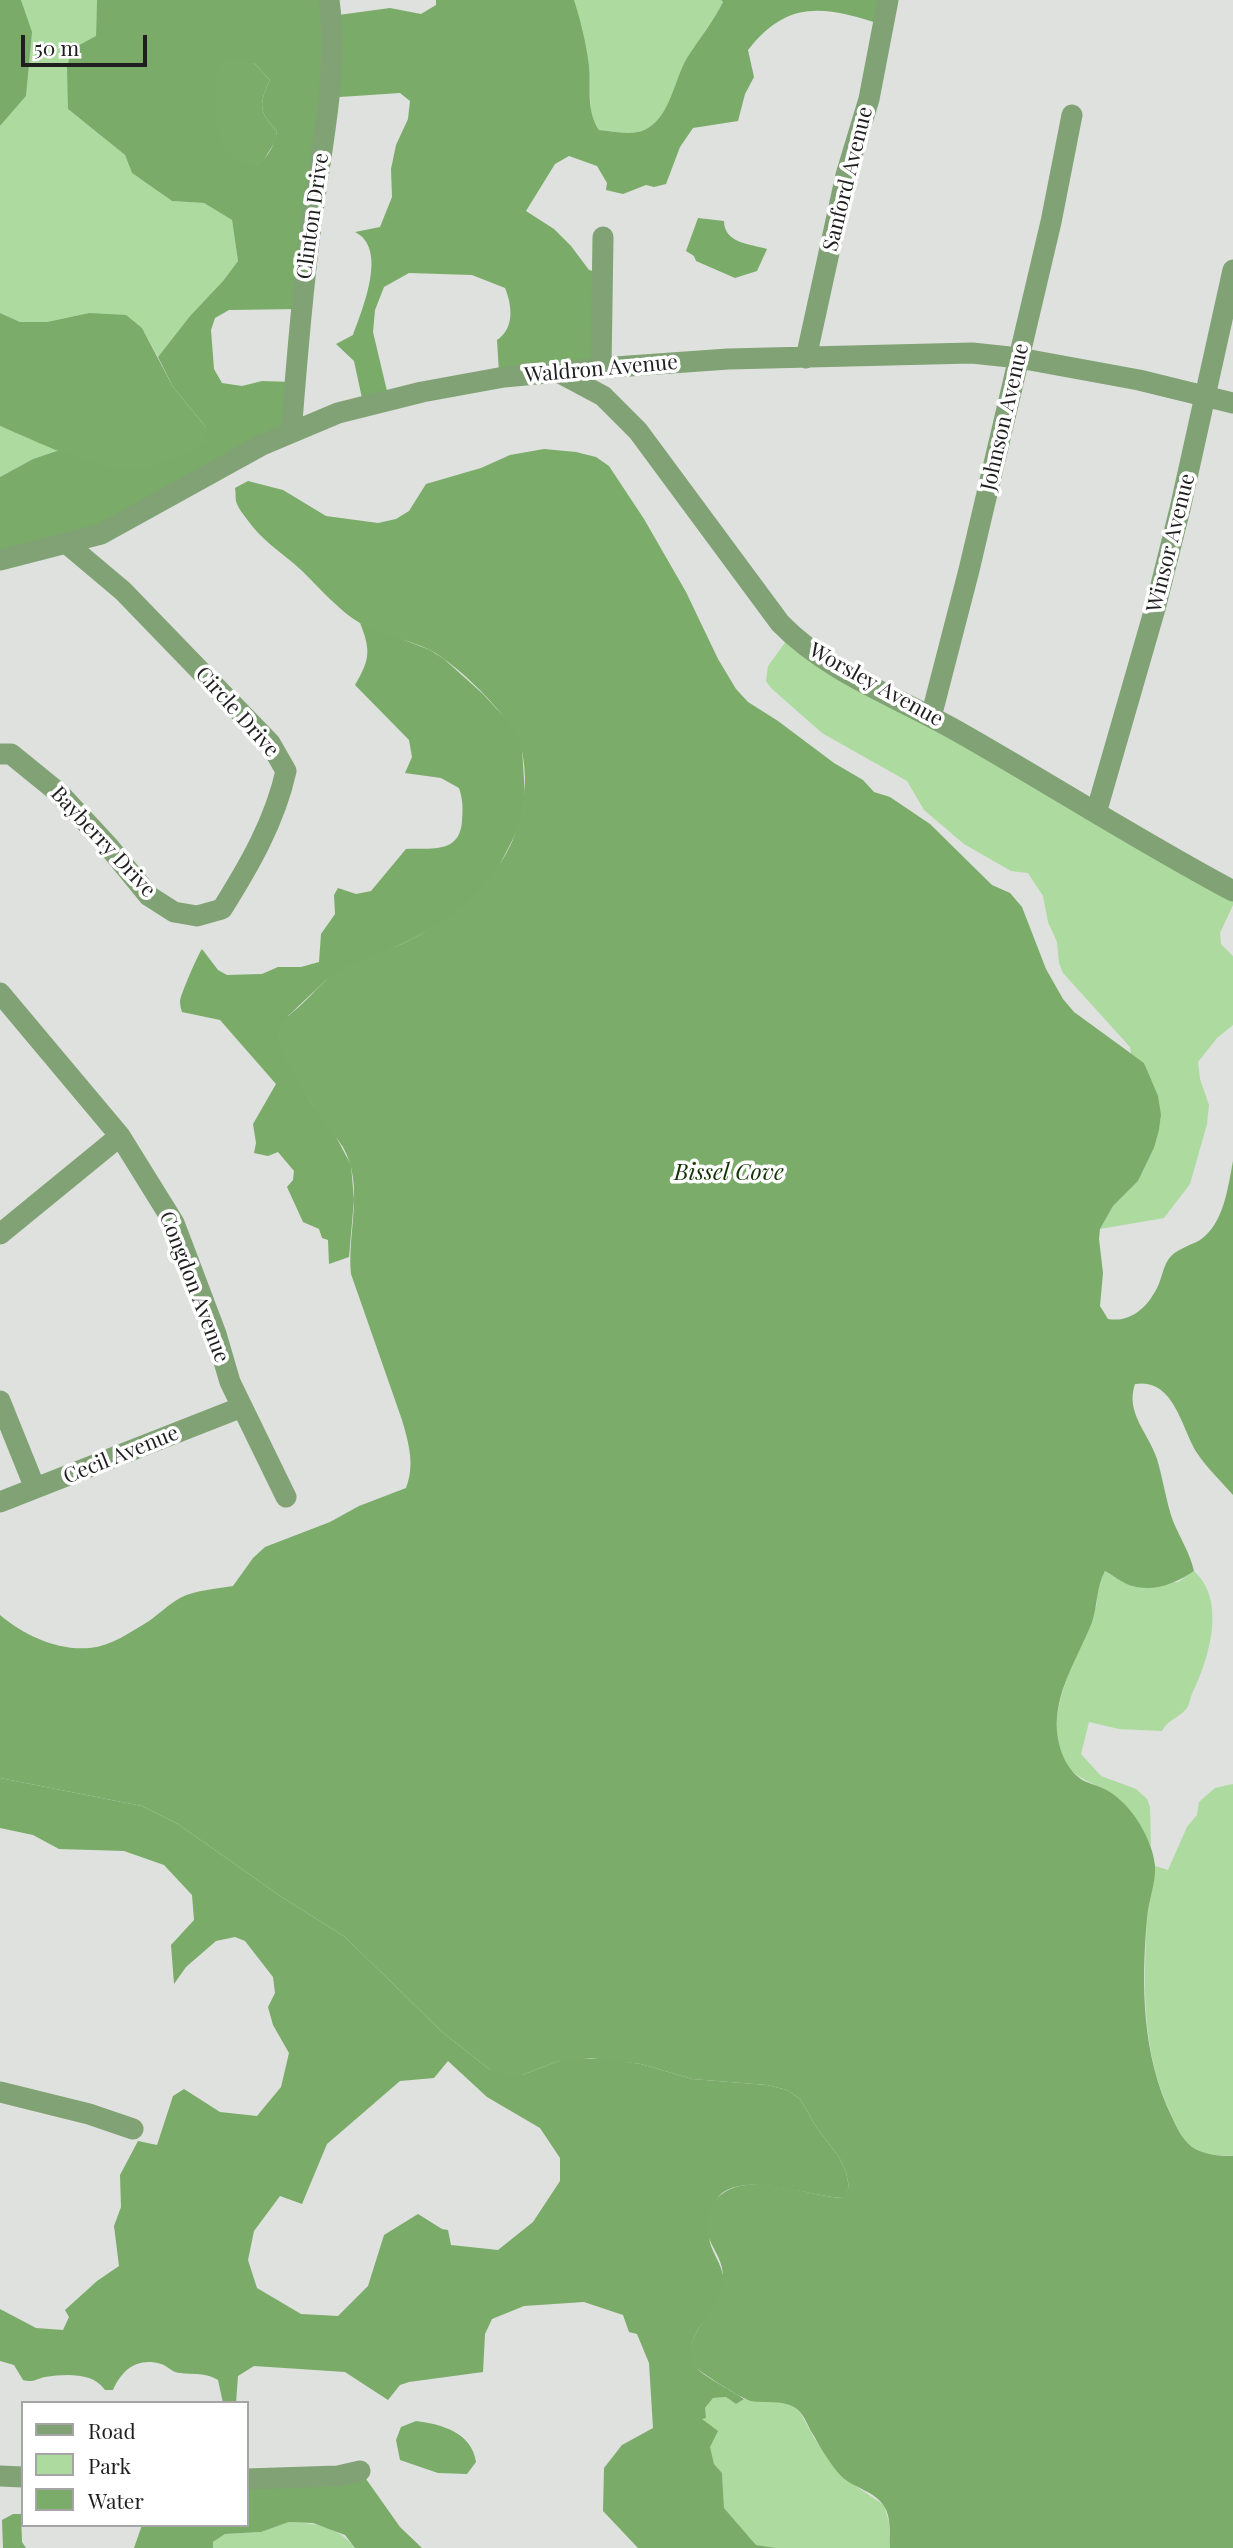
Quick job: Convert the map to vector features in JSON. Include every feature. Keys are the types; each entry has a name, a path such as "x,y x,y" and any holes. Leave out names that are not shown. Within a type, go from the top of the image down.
{"street":[{"name":"Clinton Drive","path":"291,433 302,289 325,133 331,63 329,0"},
{"name":"Sanford Avenue","path":"806,358 846,175 869,99 888,0"},
{"name":"Johnson Avenue","path":"931,717 950,648 1051,222 1072,115"},
{"path":"601,368 603,237"},
{"name":"Winsor Avenue","path":"1096,813 1156,605 1233,270"},
{"name":"Waldron Avenue","path":"0,560 101,534 262,445 338,413 422,392 504,377 728,359 972,353 1019,358 1139,380 1233,403"},
{"name":"Worsley Avenue","path":"558,372 603,396 638,431 780,623 797,640 865,683 931,717 1164,854 1233,891"},
{"name":"Circle Drive","path":"66,543 123,591 271,743 286,771 280,800 243,875 222,909 212,911"},
{"name":"Bayberry Drive","path":"0,754 11,754 59,793 109,847 149,896 174,912 197,916 212,911"},
{"name":"Congdon Avenue","path":"0,993 120,1136 174,1223 216,1334 230,1382 286,1497"},
{"path":"0,1234 120,1136"},
{"path":"0,1401 35,1489"},
{"name":"Cecil Avenue","path":"0,1502 242,1407"},
{"path":"0,2092 89,2114 133,2129"},
{"path":"248,2479 338,2476 360,2471"},
{"path":"0,2476 21,2477"}],"green space":[{"path":"21,0 97,0 96,37 72,49 68,109 125,155 132,173 172,201 204,203 232,220 238,261 158,357 142,328 89,313 47,322 20,322 0,313 0,126 26,96 31,32"},
{"path":"574,0 723,2 683,67 668,106 648,128 630,133 599,130 591,118 589,69"},
{"path":"0,426 59,451 33,459 0,477"},
{"path":"787,640 1233,890 1233,905 1220,933 1221,944 1233,956 1233,1025 1217,1038 1198,1062 1200,1079 1209,1105 1207,1124 1190,1184 1164,1218 1100,1229 1113,1206 1138,1181 1154,1148 1161,1115 1144,1063 1131,1054 1130,1047 1063,973 1043,896 1028,873 1011,871 964,844 924,810 907,781 822,733 771,688 766,681 768,666"},
{"path":"1105,1571 1129,1585 1178,1582 1194,1571 1204,1583 1210,1598 1212,1631 1209,1648 1186,1709 1162,1731 1119,1729 1089,1722 1081,1754 1101,1776 1136,1789 1147,1799 1150,1807 1151,1846 1135,1818 1119,1799 1071,1770 1060,1753 1056,1733 1064,1689 1096,1606 1098,1585"},
{"path":"1233,1784 1233,2156 1197,2150 1185,2140 1178,2129 1155,2069 1147,2021 1145,1971 1147,1921 1154,1863 1155,1866 1168,1870 1187,1827 1197,1815 1199,1802 1215,1788"},
{"path":"726,2397 736,2404 744,2399 784,2402 799,2410 814,2438 842,2477 884,2505 889,2522 890,2548 776,2548 756,2545 724,2508 722,2473 714,2464 701,2419 713,2398"},
{"path":"289,2522 308,2523 334,2530 355,2548 213,2548 213,2542 225,2534 261,2532"}],"shaded area":[{"path":"0,0 21,0 32,32 26,96 0,126"},
{"path":"97,0 327,0 331,16 390,8 421,14 436,5 436,0 574,0 589,66 591,107 595,123 599,130 630,133 648,128 662,114 687,58 719,9 723,2 721,0 887,0 883,25 842,13 824,11 808,11 777,22 748,50 754,77 745,94 738,121 693,128 680,147 666,184 654,187 646,185 623,194 606,190 607,183 597,166 569,156 555,164 526,211 554,229 589,270 600,273 603,359 499,373 497,340 507,329 510,316 505,288 472,275 409,273 384,287 375,310 373,332 387,391 363,403 354,361 336,344 353,335 367,295 372,265 370,251 365,240 355,232 380,227 392,197 391,169 396,145 408,119 410,101 400,93 325,98 299,309 229,310 215,318 211,330 214,369 222,383 242,386 262,381 293,382 291,429 96,534 0,558 0,477 33,459 60,450 206,427 173,387 158,357 238,261 232,220 204,203 172,201 132,173 125,155 68,109 67,67 72,49 96,36","holes":["254,63 270,80 262,107 266,118 277,131 271,150 257,164"]},
{"path":"698,218 724,221 728,234 733,238 767,249 757,271 735,278 696,261 694,256 686,251"},
{"path":"360,623 430,650 483,694 517,734 522,748 525,796 517,831 499,866 487,883 461,909 410,940 326,980 288,1016 309,1099 334,1133 351,1165 354,1200 349,1257 329,1264 328,1240 322,1238 319,1229 303,1222 287,1187 293,1180 294,1171 278,1152 268,1156 254,1153 256,1143 253,1124 276,1084 220,1020 182,1012 180,1001 202,949 218,970 227,975 262,974 278,967 301,967 319,962 321,934 335,914 334,895 338,888 356,894 371,891 406,849 443,847 456,839 460,832 463,808 459,788 441,778 405,773 412,757 409,740 355,685 364,669 367,655"},
{"path":"0,1778 142,1806 178,1824 280,1896 345,1937 441,2031 489,2069 522,2075 574,2058 606,2059 641,2064 692,2079 767,2085 787,2090 800,2099 839,2157 849,2187 844,2198 754,2185 740,2186 722,2193 714,2204 709,2231 710,2242 723,2275 722,2293 698,2330 691,2351 693,2363 701,2372 744,2399 736,2404 726,2397 713,2398 705,2408 706,2418 702,2419 718,2431 710,2447 714,2464 722,2473 724,2508 756,2545 776,2548 638,2548 603,2511 604,2468 622,2445 653,2428 649,2363 637,2334 629,2332 623,2315 584,2302 524,2306 492,2319 485,2334 483,2372 409,2382 400,2385 388,2400 345,2372 254,2366 238,2376 236,2401 223,2401 218,2380 175,2372 152,2362 131,2367 113,2390 105,2390 93,2380 78,2376 61,2375 32,2381 23,2380 14,2365 0,2361 0,2309 36,2328 63,2330 69,2317 65,2310 97,2281 119,2266 114,2226 121,2207 120,2175 138,2141 157,2145 173,2096 184,2089 220,2112 257,2116 281,2087 289,2053 273,2025 268,2007 275,1993 273,1977 245,1941 235,1937 216,1941 186,1967 174,1984 171,1945 194,1920 192,1895 164,1865 124,1851 59,1849 33,1835 0,1828","holes":["448,2061 487,2097 540,2128 560,2158 560,2181 533,2222 498,2250 451,2245 448,2230 418,2214 384,2235 368,2286 338,2316 301,2314 257,2288 248,2260 254,2231 280,2196 302,2204 327,2144 400,2081 434,2078"]},
{"path":"359,2469 400,2527 422,2548 355,2548 345,2535 313,2523 289,2522 261,2532 225,2534 213,2542 213,2548 134,2548 141,2527 248,2527 248,2477"},
{"path":"13,2514 21,2514 22,2542 26,2548 3,2548 2,2520"}],"water":[{"path":"228,56 254,63 270,80 262,107 266,118 277,131 275,142 263,161 257,164 238,163 227,153 214,123 216,74"},
{"path":"0,313 20,322 47,322 89,313 126,315 142,328 173,387 206,427 206,442 157,466 124,469 69,455 0,426"},
{"name":"Bissel Cove","path":"544,449 596,457 609,466 644,519 686,592 718,659 736,689 748,702 834,763 863,780 874,792 890,797 930,824 992,885 1010,893 1022,907 1046,969 1063,999 1074,1012 1144,1063 1158,1096 1161,1115 1159,1130 1154,1148 1138,1181 1113,1206 1100,1229 1103,1273 1100,1306 1108,1319 1131,1316 1144,1307 1154,1294 1171,1256 1200,1240 1215,1225 1224,1204 1233,1161 1233,1495 1197,1453 1168,1396 1148,1384 1135,1384 1135,1413 1157,1459 1168,1506 1194,1571 1171,1583 1146,1588 1129,1585 1105,1571 1092,1622 1063,1689 1057,1732 1062,1753 1073,1772 1084,1781 1121,1800 1135,1817 1151,1846 1155,1873 1147,1919 1144,1995 1149,2045 1155,2070 1162,2094 1185,2140 1202,2152 1233,2156 1233,2548 890,2548 889,2521 884,2506 875,2497 841,2476 800,2412 786,2404 751,2401 739,2396 696,2368 690,2353 692,2342 713,2308 723,2282 722,2268 706,2225 710,2209 721,2195 735,2187 771,2185 843,2198 849,2187 839,2157 800,2099 787,2090 767,2085 692,2079 641,2064 590,2058 556,2062 522,2075 507,2077 489,2069 441,2031 345,1937 280,1896 178,1824 142,1806 0,1778 0,1615 30,1635 53,1644 90,1648 106,1644 149,1621 186,1595 233,1586 253,1558 265,1547 406,1488 409,1479 410,1454 405,1429 351,1274 354,1193 349,1162 343,1147 292,1073 284,1058 278,1032 284,1020 337,971 398,946 433,927 480,889 513,841 522,813 525,783 522,751 518,739 498,710 455,667 430,650 368,627 337,605 252,526 239,508 235,488 248,481 283,490 326,516 378,523 396,519 409,511 426,484 481,468 510,455"},
{"path":"416,2421 445,2428 469,2444 476,2462 467,2474 438,2473 400,2460 396,2440 401,2427"}]}
